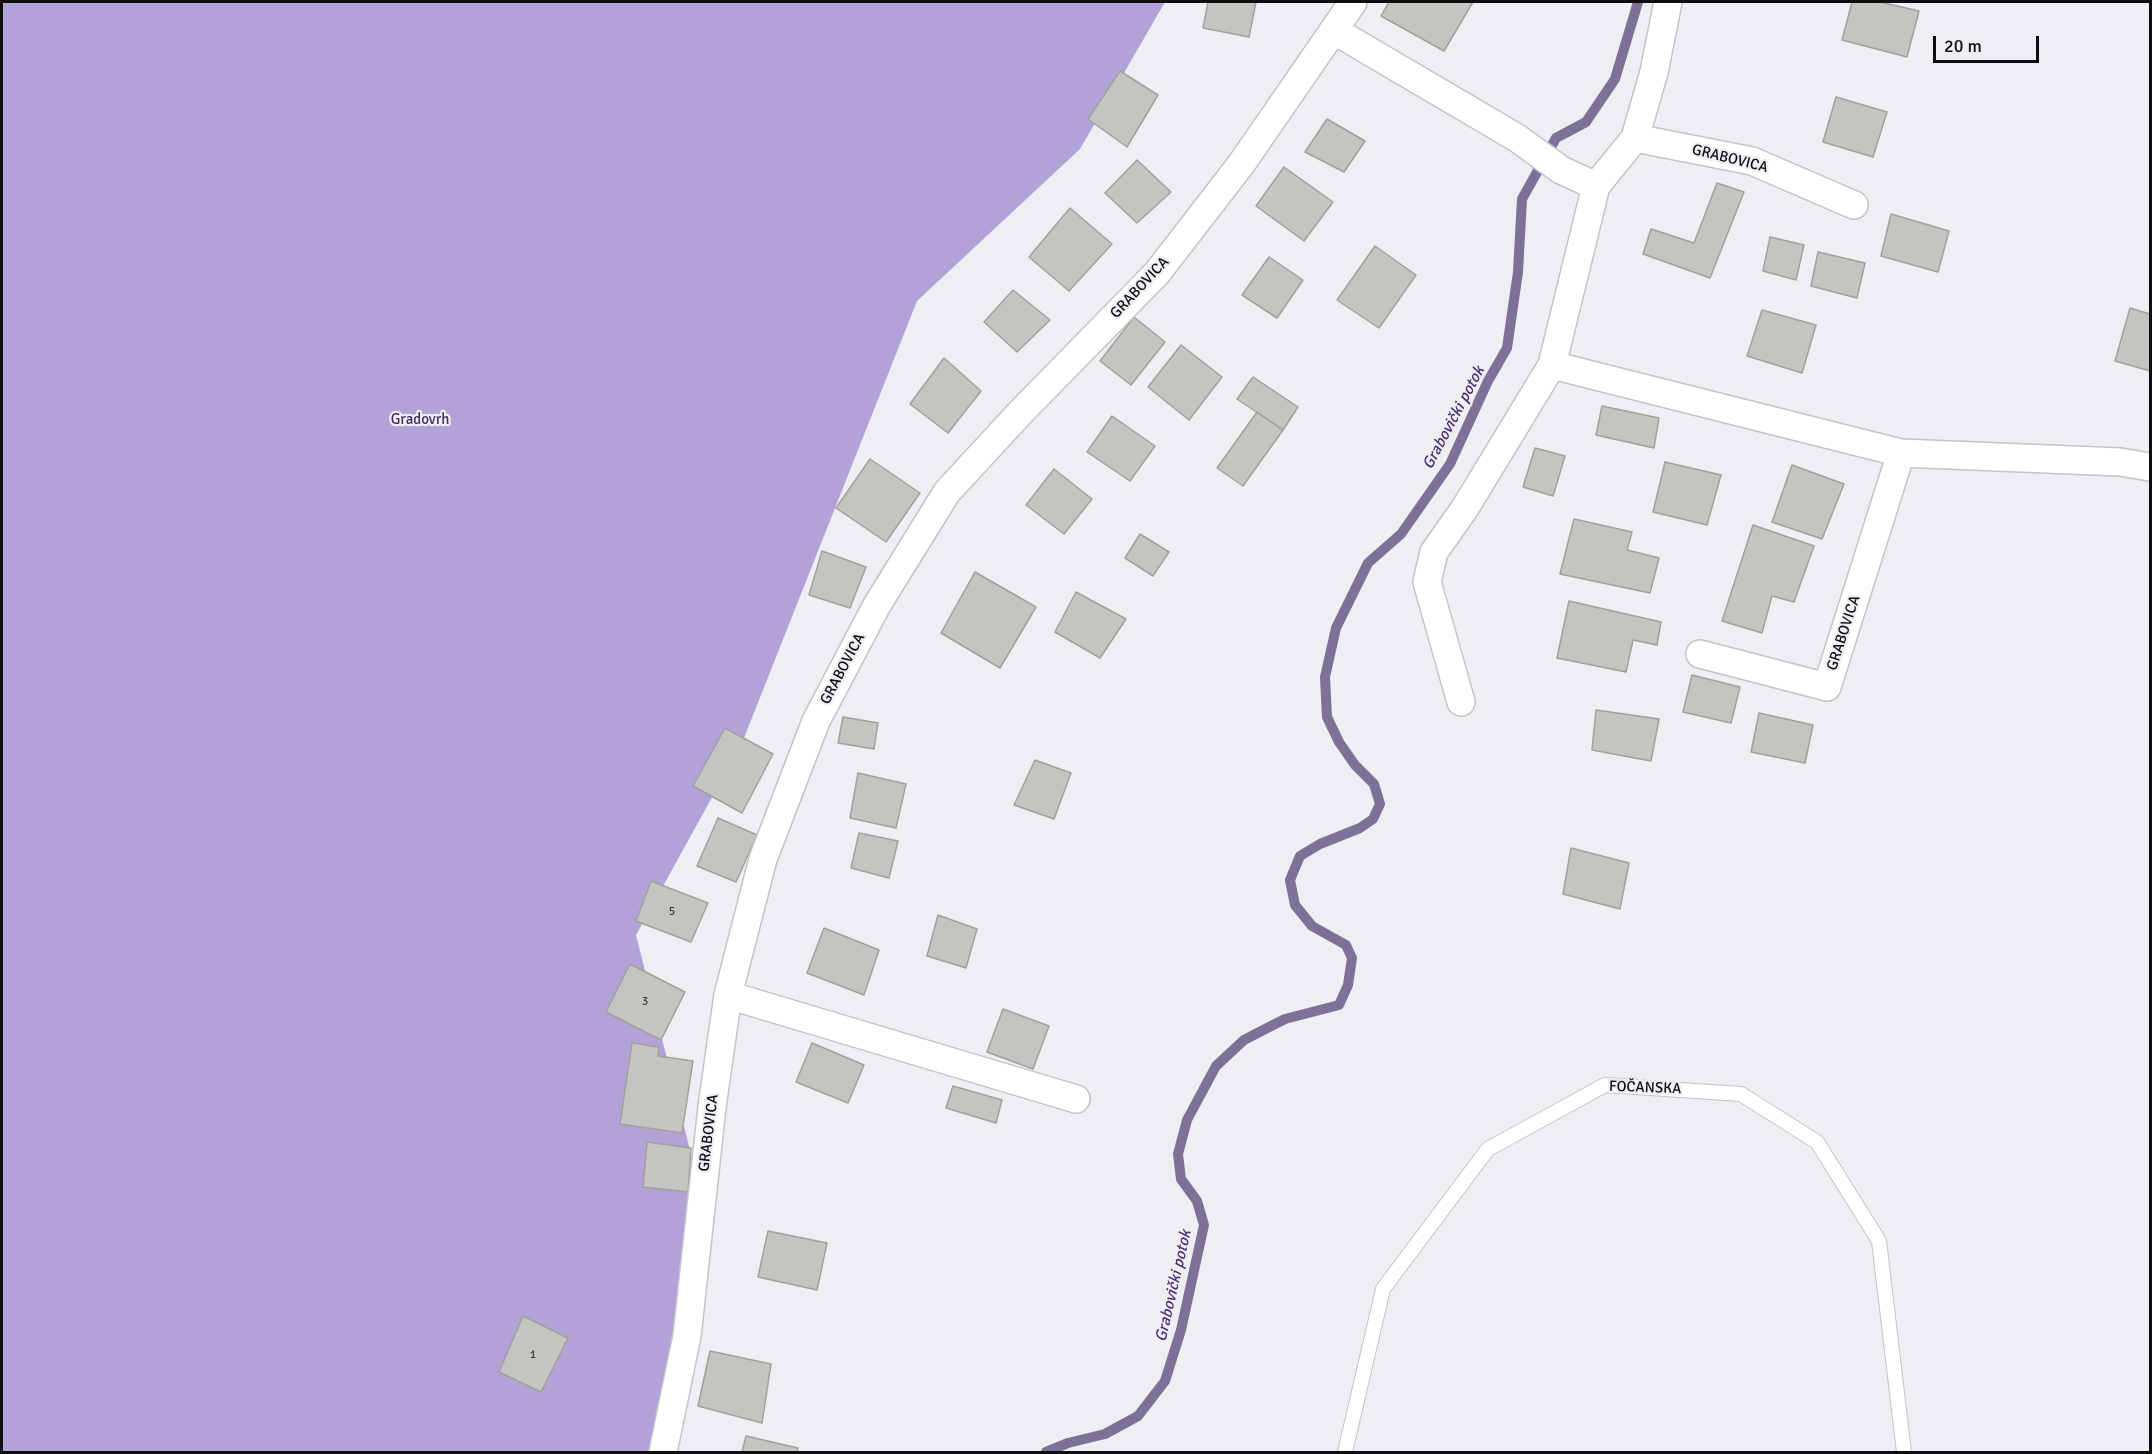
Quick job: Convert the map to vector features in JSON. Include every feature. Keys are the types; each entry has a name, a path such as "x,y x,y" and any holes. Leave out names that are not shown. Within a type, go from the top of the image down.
{"street":[{"name":"GRABOVICA","path":"663,1452 687,1336 712,1107 728,995 763,859 816,721 877,605 947,492 1019,414 1157,273 1242,163 1353,2"},
{"path":"1461,702 1427,582 1434,552 1465,508 1552,365 1596,186 1635,138 1654,72 1668,2"},
{"path":"1335,31 1517,138 1561,170 1596,186"},
{"name":"GRABOVICA","path":"1635,138 1752,161 1854,205"},
{"path":"1552,365 1901,453 2109,462 2151,467"},
{"name":"GRABOVICA","path":"1700,654 1827,687 1901,453"},
{"path":"728,995 1076,1099"}],"lane":[{"name":"FOČANSKA","path":"1345,1452 1383,1289 1488,1149 1605,1084 1741,1094 1817,1142 1879,1241 1904,1452"}],"green space":[{"name":"Gradovrh","path":"2,2 1165,2 1080,149 917,301 742,743 636,935 706,1214 663,1452 2,1452"}],"building":[{"path":"1208,2 1256,2 1249,37 1203,28"},
{"path":"1389,2 1473,2 1444,51 1381,16"},
{"path":"1852,2 1880,2 1919,11 1907,57 1842,40"},
{"path":"1120,71 1158,95 1127,147 1088,119"},
{"path":"1836,97 1887,112 1873,157 1823,142"},
{"path":"1327,119 1365,141 1344,172 1305,152"},
{"path":"1137,160 1171,192 1137,223 1105,193"},
{"path":"1284,167 1333,202 1304,241 1256,206"},
{"path":"1717,183 1744,192 1710,278 1643,254 1651,229 1694,243"},
{"path":"1070,208 1112,244 1069,291 1029,257"},
{"path":"1891,214 1949,231 1938,272 1881,256"},
{"path":"1770,237 1804,245 1796,280 1763,271"},
{"path":"1375,246 1416,275 1379,328 1337,300"},
{"path":"1818,252 1865,263 1857,298 1811,286"},
{"path":"1269,257 1303,280 1277,318 1242,295"},
{"path":"1013,290 1050,320 1017,352 984,322"},
{"path":"2130,308 2150,314 2150,371 2115,361"},
{"path":"1762,310 1816,325 1802,373 1747,356"},
{"path":"1134,317 1165,342 1131,385 1100,361"},
{"path":"1181,345 1222,377 1189,420 1148,387"},
{"path":"944,358 981,391 948,433 910,404"},
{"path":"1253,377 1298,407 1283,430 1237,399"},
{"path":"1602,406 1659,418 1654,448 1596,435"},
{"path":"1257,412 1283,430 1243,486 1217,468"},
{"path":"1112,416 1155,446 1130,481 1087,452"},
{"path":"1535,448 1565,456 1553,496 1523,487"},
{"path":"870,459 920,493 886,542 836,508"},
{"path":"1665,462 1721,475 1707,525 1653,512"},
{"path":"1792,465 1844,484 1822,539 1772,522"},
{"path":"1054,469 1092,499 1064,534 1026,505"},
{"path":"1574,519 1632,532 1627,550 1659,558 1650,593 1560,574"},
{"path":"1753,525 1814,546 1794,602 1772,596 1762,633 1722,621"},
{"path":"1140,534 1169,552 1153,576 1125,558"},
{"path":"822,551 866,567 850,608 809,595"},
{"path":"975,572 1036,607 1000,668 941,633"},
{"path":"1076,592 1126,619 1100,658 1055,632"},
{"path":"1569,601 1661,622 1657,645 1633,640 1626,672 1557,658"},
{"path":"1692,675 1740,687 1731,723 1683,712"},
{"path":"1596,710 1659,719 1651,761 1592,750"},
{"path":"1759,713 1813,725 1805,763 1751,752"},
{"path":"843,717 878,723 874,749 838,743"},
{"path":"725,728 773,754 742,813 693,786"},
{"path":"1035,760 1071,773 1054,819 1014,805"},
{"path":"858,773 906,784 896,828 850,818"},
{"path":"718,818 757,835 736,882 697,866"},
{"path":"859,833 898,841 889,878 851,868"},
{"path":"1571,848 1629,863 1620,909 1563,894"},
{"path":"651,881 708,903 691,942 636,921"},
{"path":"938,915 977,929 966,968 927,956"},
{"path":"824,928 879,950 864,995 807,973"},
{"path":"630,964 685,992 661,1040 606,1012"},
{"path":"1003,1009 1049,1026 1033,1069 987,1052"},
{"path":"632,1043 659,1047 658,1056 693,1061 682,1133 620,1124"},
{"path":"812,1043 864,1065 848,1103 796,1082"},
{"path":"953,1086 1002,1100 996,1123 946,1108"},
{"path":"647,1142 691,1148 688,1192 643,1187"},
{"path":"768,1231 827,1243 817,1290 758,1277"},
{"path":"523,1316 568,1338 541,1392 499,1372"},
{"path":"710,1351 771,1364 762,1423 698,1406"},
{"path":"746,1436 798,1448 797,1452 742,1452"}],"waterway":[{"name":"Grabovički potok","path":"1046,1452 1068,1443 1105,1434 1138,1416 1165,1381 1181,1330 1204,1225 1197,1201 1181,1179 1178,1154 1187,1120 1216,1066 1244,1040 1285,1019 1339,1005 1348,985 1352,958 1346,945 1312,926 1295,905 1290,880 1300,856 1320,844 1360,828 1373,819 1380,804 1374,784 1355,765 1339,742 1327,717 1325,677 1336,628 1368,563 1401,534 1450,464 1488,381 1507,348 1518,272 1522,199 1556,138 1586,122 1615,79 1638,2"}]}
